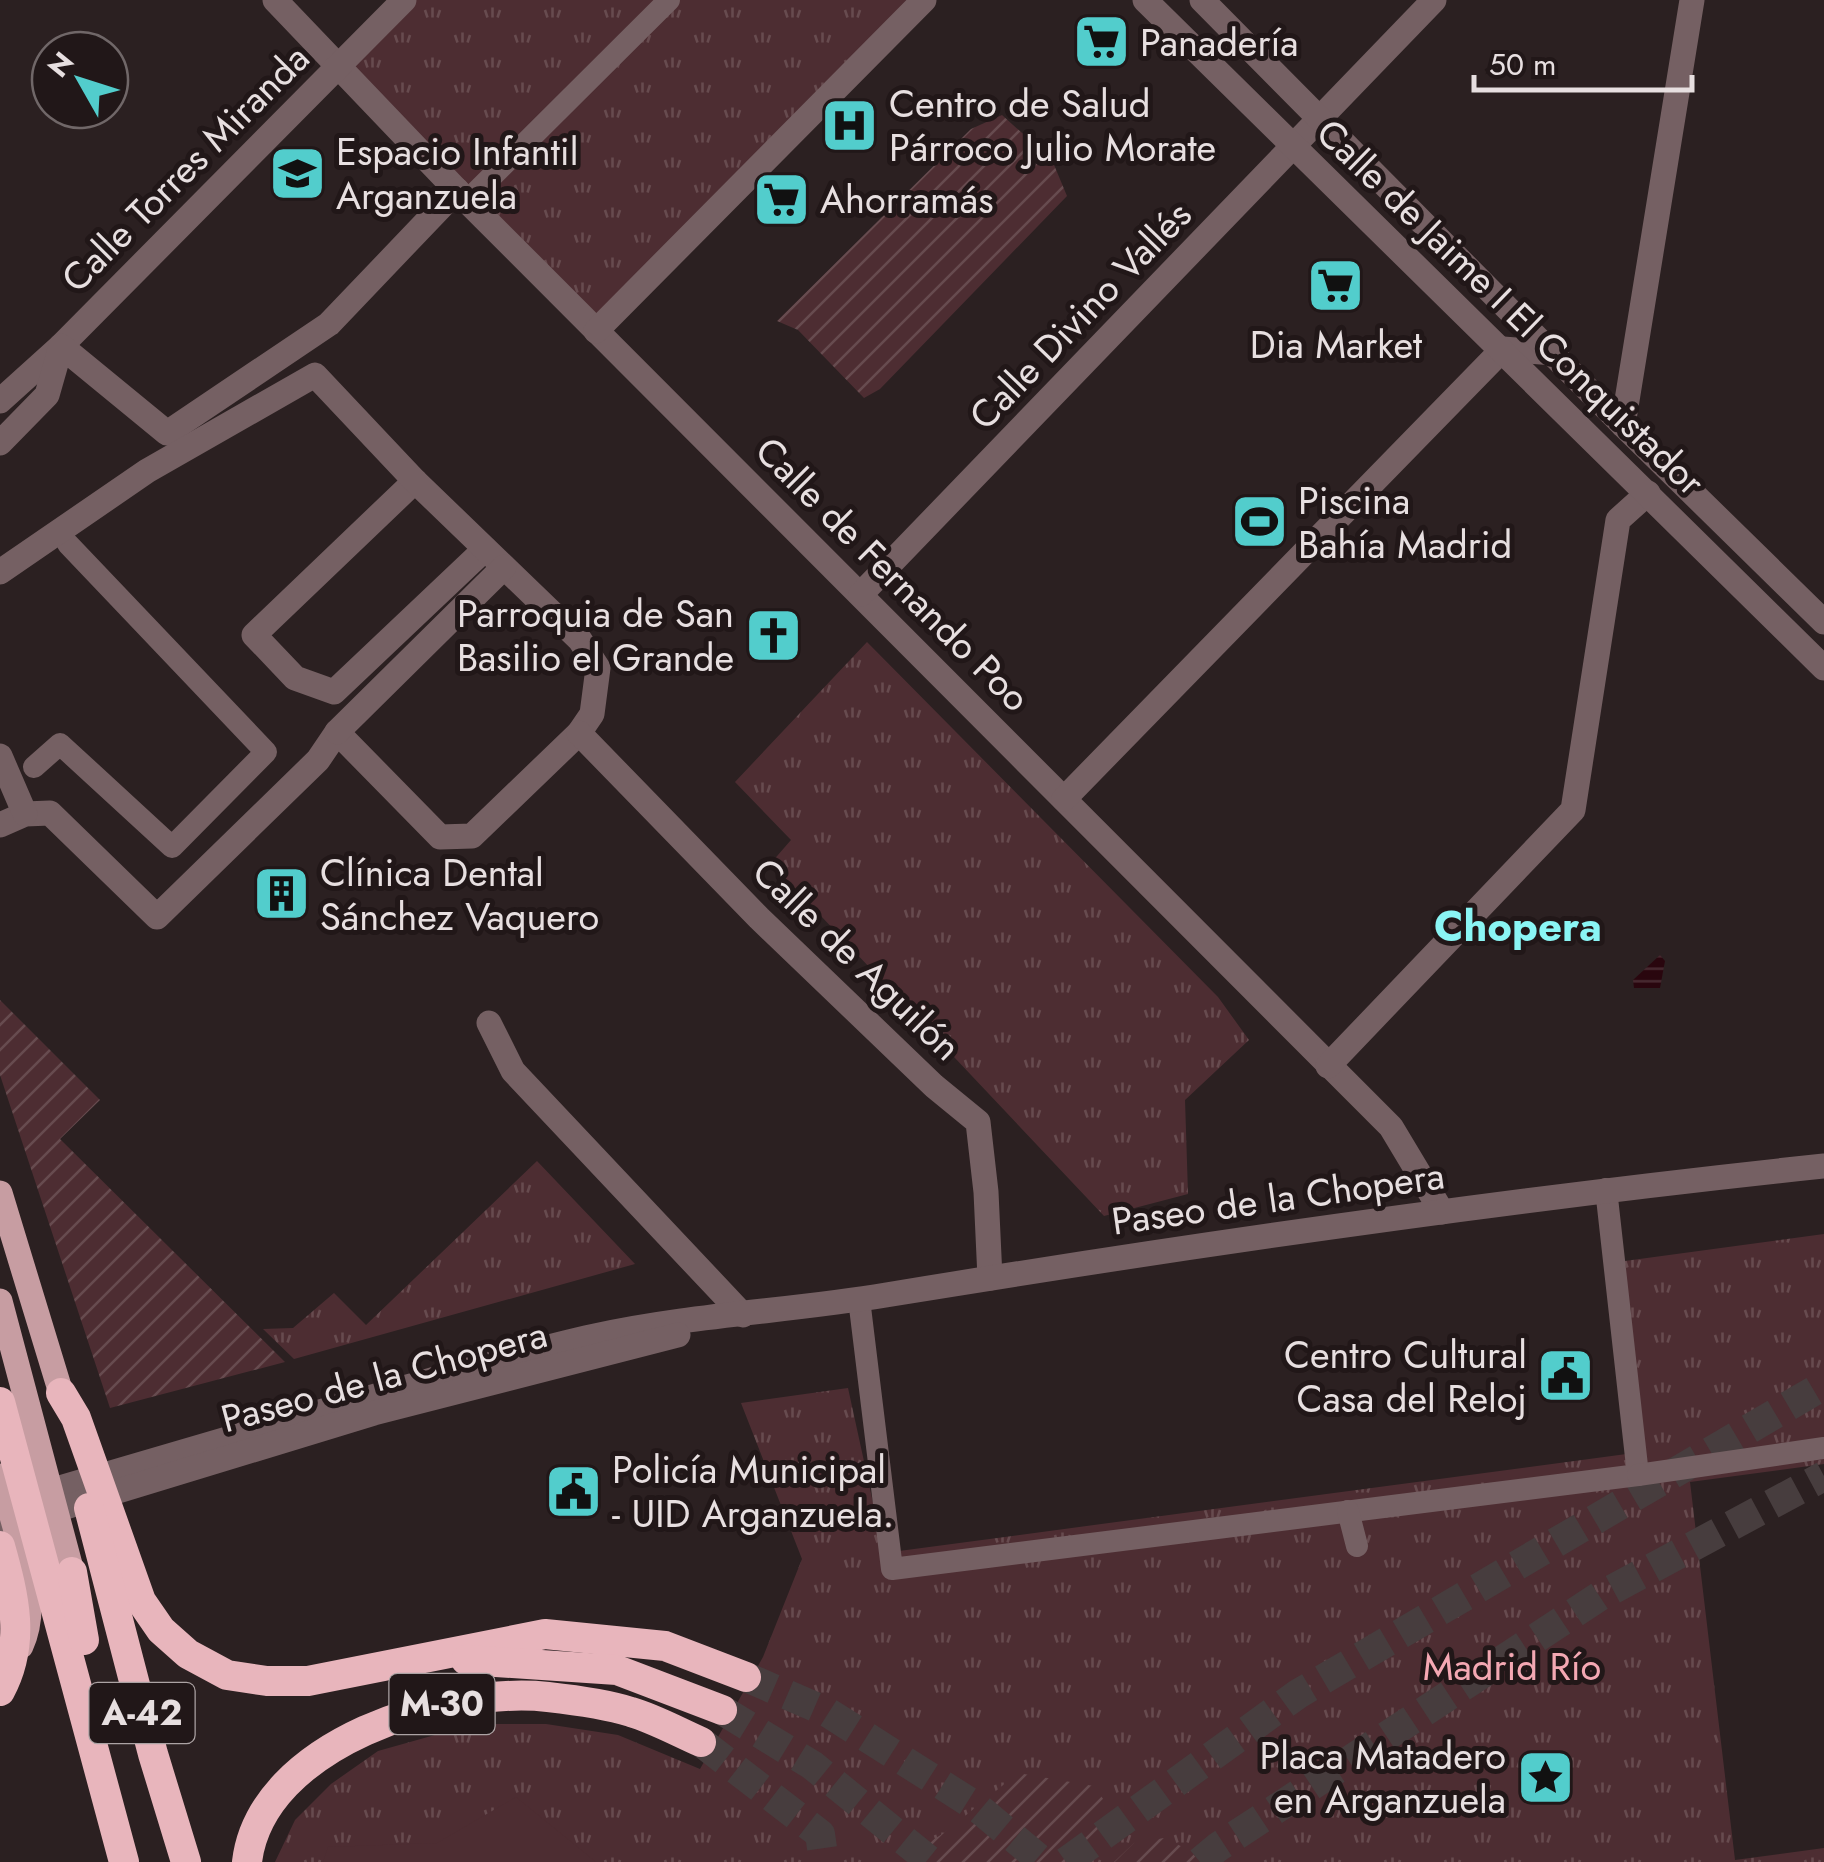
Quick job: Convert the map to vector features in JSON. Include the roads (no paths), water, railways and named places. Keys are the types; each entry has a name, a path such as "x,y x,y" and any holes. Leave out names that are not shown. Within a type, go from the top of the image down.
{"highway":[{"name":"A-42","path":"61,1393 113,1560 153,1754 186,1862"},
{"name":"A-42","path":"10,1402 40,1581 103,1776 124,1862"},
{"path":"0,1546 40,1581 17,1635 5,1680"},
{"path":"113,1560 161,1630 188,1654 227,1675 267,1681 308,1681 545,1634 665,1646 746,1677"},
{"path":"423,1658 617,1670 722,1710"},
{"name":"M-30","path":"247,1862 248,1849 269,1806 304,1768 364,1730 430,1706 489,1697 546,1696 630,1712 701,1742"}],"main road":[{"path":"0,1193 61,1393"},
{"path":"0,1301 10,1402"},
{"path":"0,1476 40,1581"}],"street":[{"name":"Calle de Fernando Poo","path":"275,0 462,196 1391,1127 1442,1212"},
{"name":"Calle Torres Miranda","path":"0,400 61,346 404,0"},
{"path":"462,196 669,0"},
{"path":"596,330 924,0"},
{"name":"Calle de Jaime I El Conquistador","path":"1145,0 1824,668"},
{"name":"Calle de Jaime I El Conquistador","path":"1202,0 1824,622"},
{"name":"Calle Divino Vallés","path":"861,594 1434,0"},
{"path":"1623,425 1692,0"},
{"name":"Calle Torres Miranda","path":"61,346 166,433 329,324 462,196"},
{"path":"0,443 47,395 61,346"},
{"path":"1064,799 1502,349 1554,354"},
{"path":"0,572 147,471 315,375 416,481 580,640 598,668 592,714 579,733 472,836 440,837 337,732"},
{"path":"416,481 254,635 295,678 334,692 494,558"},
{"path":"1328,1066 1574,810 1618,520 1648,494"},
{"path":"34,767 60,744 172,847 266,752 68,544"},
{"path":"0,825 25,814 50,812 156,917 318,760 337,732 494,558"},
{"name":"Calle de Aguilón","path":"579,733 759,918 934,1086 978,1122 990,1278"},
{"path":"0,756 25,814"},
{"path":"489,1023 513,1071 734,1316"},
{"name":"Paseo de la Chopera","path":"67,1496 164,1455 591,1336 690,1318 859,1299 1606,1189 1824,1166"},
{"path":"1606,1189 1638,1474"},
{"path":"859,1299 892,1569 1824,1448"},
{"path":"0,1506 67,1496"},
{"path":"0,1527 67,1496"},
{"path":"1348,1511 1357,1546"}],"tunnel":[{"path":"1066,1862 1298,1694 1824,1385"},
{"path":"1200,1862 1600,1596 1824,1476"},
{"path":"746,1677 827,1712 977,1807 1043,1862"},
{"path":"722,1710 812,1765 931,1862"},
{"path":"701,1742 820,1834 824,1862"}],"place":[{"name":"Panadería","path":"1101,42"},
{"name":"Centro de Salud Párroco Julio Morate","path":"850,125"},
{"name":"Espacio Infantil Arganzuela","path":"297,173"},
{"name":"Ahorramás","path":"781,199"},
{"name":"Dia Market","path":"1336,286"},
{"name":"Piscina Bahía Madrid","path":"1259,522"},
{"name":"Parroquia de San Basilio el Grande","path":"773,635"},
{"name":"Clínica Dental Sánchez Vaquero","path":"281,894"},
{"name":"Centro Cultural Casa del Reloj","path":"1566,1376"},
{"name":"Policía Municipal - UID Arganzuela.","path":"573,1491"},
{"name":"Placa Matadero en Arganzuela","path":"1545,1777"}],"district":[{"name":"Chopera","path":"1518,926"}],"park label":[{"name":"Madrid Río","path":"1512,1666"}]}
